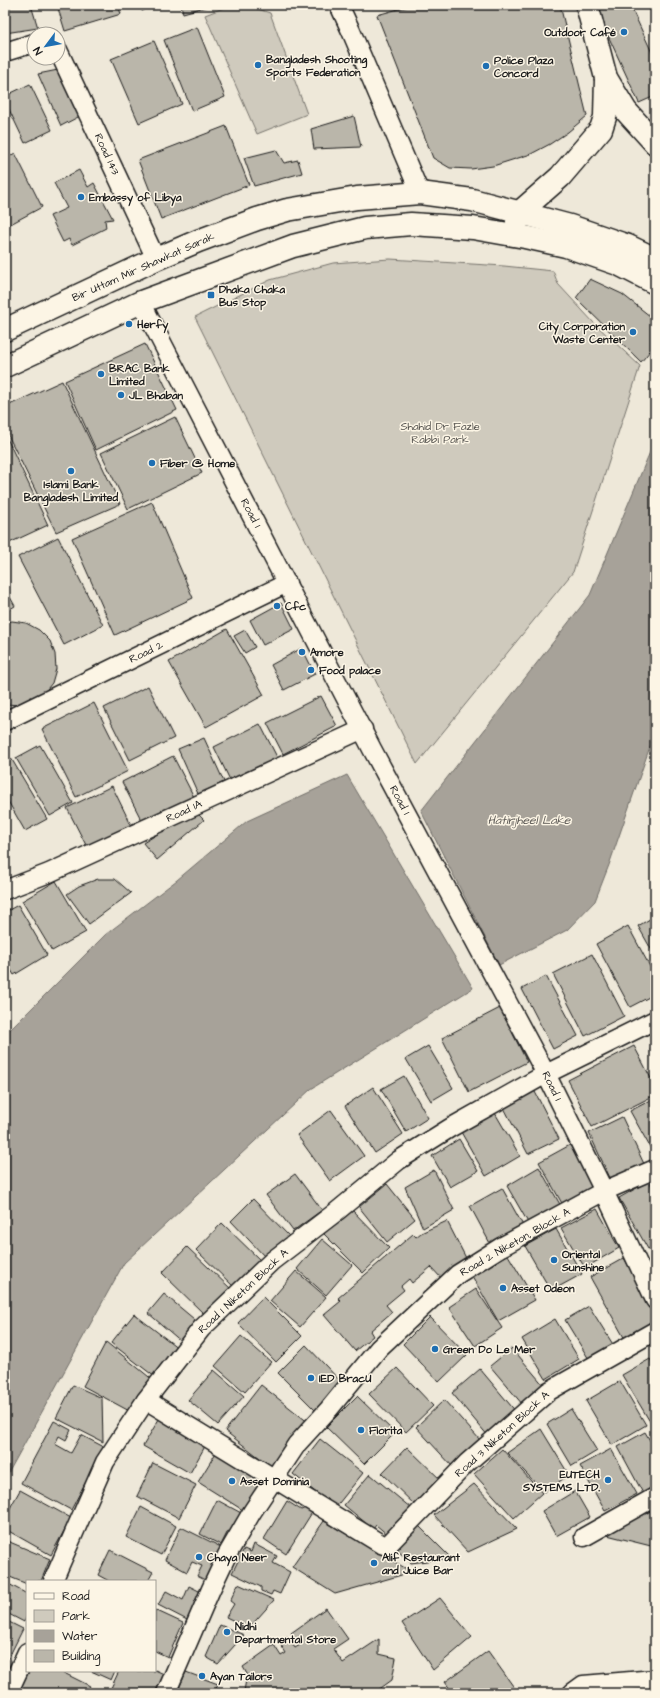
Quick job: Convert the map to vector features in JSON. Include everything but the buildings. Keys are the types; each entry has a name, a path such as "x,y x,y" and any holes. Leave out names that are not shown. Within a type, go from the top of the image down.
{"main road":[{"path":"514,235 520,212 560,177 601,129 605,117 606,78 587,5"},
{"path":"606,78 626,111 655,143"},
{"name":"Bir Uttam Mir Shawkat Sarak","path":"5,330 156,259 227,230 287,210 357,198 420,192 472,200 570,226 621,244 655,259"},
{"path":"5,366 141,302 293,246 364,228 410,224 473,228 514,235 566,246 618,264 655,283"}],"street":[{"path":"339,5 420,192"},
{"path":"5,52 26,45"},
{"name":"Road 143","path":"66,66 156,259"},
{"name":"Road 1","path":"141,302 372,749 546,1074 604,1191 655,1300"},
{"name":"Road 2","path":"5,720 287,583"},
{"name":"Road 1A","path":"5,890 49,873 363,729"},
{"name":"Road 1 Niketon Block A","path":"53,1580 106,1462 146,1400 200,1329 272,1262 336,1212 398,1160 450,1128 546,1074 655,1020"},
{"name":"Road 2 Niketon, Block A","path":"166,1693 227,1555 274,1478 297,1444 329,1409 379,1348 458,1274 501,1247 604,1191 655,1169"},
{"name":"Road 3 Niketon Block A","path":"274,1478 381,1544 387,1546 467,1463 549,1391 655,1331"},
{"path":"146,1400 274,1478"},
{"path":"584,1537 655,1497"},
{"path":"8,1693 26,1654"},
{"path":"572,1693 583,1685 655,1679"}],"green space":[{"name":"Bangladesh Shooting Sports Federation","path":"231,5 245,5 270,13 307,114 257,134 205,15"},
{"name":"Shahid Dr Fazle Rabbi Park","path":"390,259 504,266 553,271 558,284 594,323 640,366 573,572 417,764 195,317 270,280 333,263"}],"water":[{"name":"Hatirjheel Lake","path":"655,440 655,732 595,901 567,930 499,965 421,811 590,595"},
{"path":"347,775 473,988 311,1089 124,1263 5,1479 5,1035 105,935 177,880 247,821"}],"place":[{"name":"Outdoor Café","path":"624,32"},
{"name":"Bangladesh Shooting Sports Federation","path":"258,65"},
{"name":"Police Plaza Concord","path":"486,66"},
{"name":"Embassy of Libya","path":"81,197"},
{"name":"Dhaka Chaka Bus Stop","path":"211,295"},
{"name":"Herfy","path":"129,324"},
{"name":"City Corporation Waste Center","path":"633,332"},
{"name":"BRAC Bank Limited","path":"101,374"},
{"name":"JL Bhaban","path":"121,395"},
{"name":"Fiber @ Home","path":"152,463"},
{"name":"Islami Bank Bangladesh Limited","path":"71,471"},
{"name":"Cfc","path":"277,606"},
{"name":"Amore","path":"302,652"},
{"name":"Food palace","path":"311,670"},
{"name":"Oriental Sunshine","path":"554,1260"},
{"name":"Asset Odeon","path":"503,1288"},
{"name":"Green Do Le Mer","path":"435,1349"},
{"name":"IED BracU","path":"311,1378"},
{"name":"Florita","path":"361,1430"},
{"name":"EUTECH SYSTEMS LTD.","path":"608,1480"},
{"name":"Asset Dominia","path":"232,1481"},
{"name":"Chaya Neer","path":"199,1557"},
{"name":"Alif Restaurant and Juice Bar","path":"374,1563"},
{"name":"Nidhi Departmental Store","path":"227,1632"},
{"name":"Ayan Tailors","path":"202,1676"}]}
